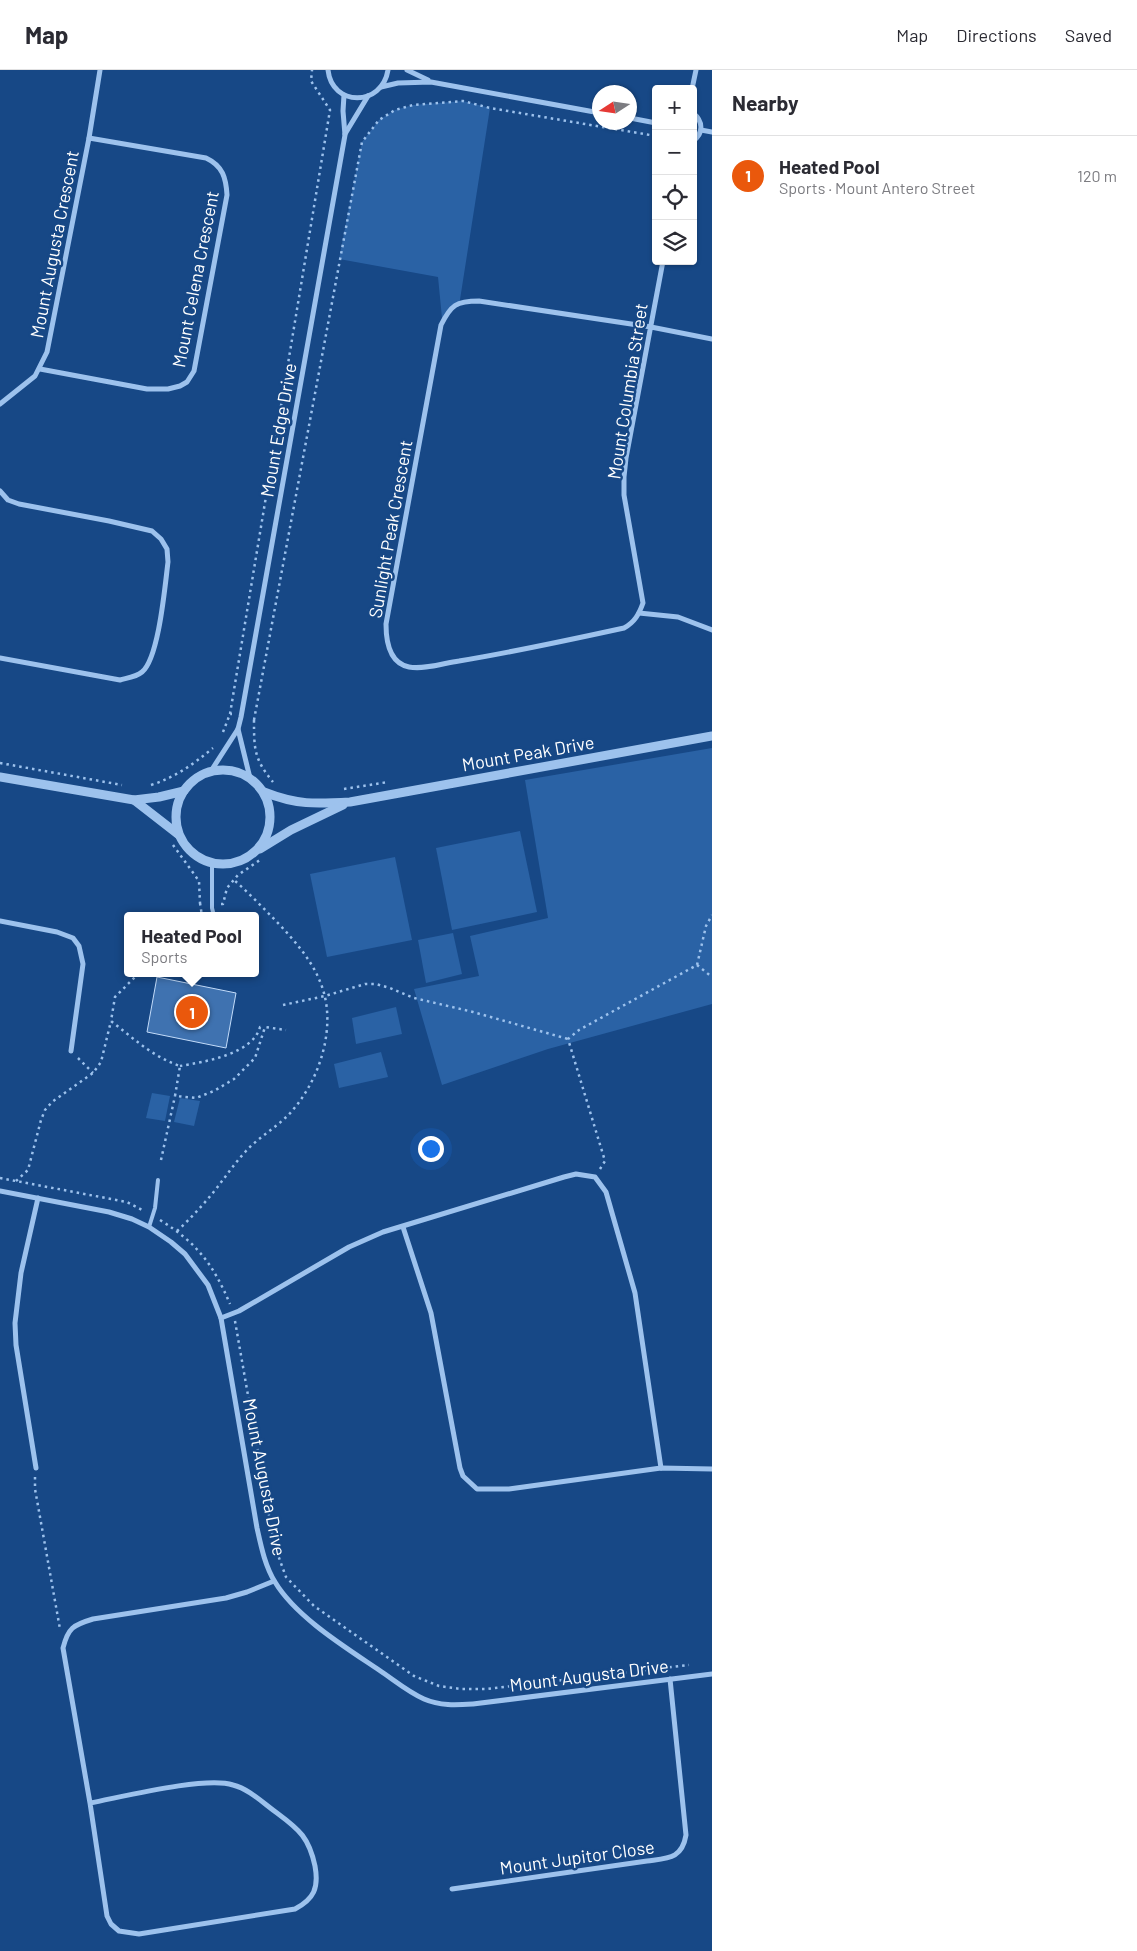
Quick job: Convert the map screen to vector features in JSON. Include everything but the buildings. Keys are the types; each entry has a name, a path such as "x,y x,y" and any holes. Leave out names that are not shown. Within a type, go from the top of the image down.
{"street":[{"name":"Mount Augusta Crescent","path":"0,404 35,376 47,352 89,138 100,70"},
{"path":"328,70 334,86 344,94 356,98 368,96"},
{"path":"381,87 388,70"},
{"path":"407,70 431,82"},
{"path":"693,85 696,70"},
{"path":"381,87 398,83 431,82 592,112"},
{"name":"Mount Edge Drive","path":"345,135 368,96 381,87"},
{"name":"Mount Edge Drive","path":"211,771 238,729 241,717 345,135 344,94"},
{"path":"697,116 701,130 697,137"},
{"path":"637,119 652,122"},
{"path":"701,130 712,132"},
{"name":"Mount Celena Crescent","path":"40,369 154,389 168,389 180,386 187,382 194,371 227,195 227,183 223,171 216,163 206,158 89,138"},
{"name":"Mount Columbia Street","path":"639,613 643,603 624,495 624,477 662,265"},
{"name":"Sunlight Peak Crescent","path":"639,613 632,623 624,628 510,652 425,666 408,667 388,649 386,624 440,325 453,306 463,301 478,301 651,327 712,339"},
{"path":"0,491 8,500 19,504 152,531 161,539 167,549 168,562 153,651 151,659 143,671 132,677 120,680 0,658"},
{"path":"639,613 678,617 712,630"},
{"name":"Mount Edge Drive","path":"238,729 250,778"},
{"name":"Mount Peak Drive","path":"211,771 232,770 250,778 264,792 295,803 350,802 712,736"},
{"path":"179,835 176,812 180,797 193,780 211,771"},
{"path":"0,777 134,800 184,791"},
{"path":"257,856 270,825 269,805 264,792"},
{"path":"134,800 179,835 193,853 212,863"},
{"name":"Mount Peak Drive","path":"212,863 234,863 257,856 291,830 350,802"},
{"path":"0,921 57,932 73,938 79,946 83,964 71,1051"},
{"path":"221,1318 234,1314 291,1283 349,1247 383,1232 564,1177 576,1174 595,1177 606,1192 635,1293 661,1468"},
{"name":"Mount Augusta Drive","path":"0,1191 109,1212 132,1219 149,1227 185,1254 208,1285 221,1318 257,1528 263,1552 274,1581 298,1610 349,1650 408,1690 438,1704 473,1704 712,1674"},
{"path":"36,1468 16,1345 15,1323 20,1273 38,1198"},
{"path":"402,1227 431,1313 460,1468 469,1483 476,1489 509,1489 661,1468 712,1469"},
{"path":"90,1803 215,1782 242,1788 297,1827 306,1838 312,1852 317,1877 316,1888 306,1903 294,1909 139,1934 120,1931 111,1924 104,1906 90,1803 63,1648 66,1635 70,1629 86,1621 226,1598 274,1581"},
{"name":"Mount Jupitor Close","path":"452,1889 647,1862 668,1858 678,1853 684,1846 686,1835 670,1679"}],"lane":[{"path":"212,863 213,912"},
{"path":"149,1227 154,1216 158,1180"}],"path":[{"path":"222,735 230,714 330,110 311,81 312,70"},
{"path":"273,782 260,767 254,747 254,720 338,259 362,142 379,120 395,110 413,105 463,101 490,108 652,135"},
{"path":"230,714 254,720"},
{"path":"144,787 170,779 191,766 220,742"},
{"path":"0,763 129,787 122,799"},
{"path":"338,790 393,781"},
{"path":"170,840 199,880 201,912"},
{"path":"200,903 223,904 227,888 257,856"},
{"path":"177,1231 217,1188 238,1159 291,1112 306,1093 317,1071 323,1052 328,1012 326,996 320,978 311,962 295,941 234,880"},
{"path":"568,1039 579,1030 697,965 706,926 712,915"},
{"path":"697,965 712,977"},
{"path":"16,1181 28,1170 45,1110 52,1102 93,1073 101,1062 115,997 135,977"},
{"path":"283,1005 326,996 365,984 376,984 414,998 473,1012 568,1039"},
{"path":"111,1021 153,1054 165,1061 180,1066 231,1053 246,1046 258,1035 260,1027 286,1030"},
{"path":"175,1096 196,1098 214,1091 234,1079 254,1058 265,1028"},
{"path":"568,1039 605,1161 595,1177"},
{"path":"71,1051 93,1073"},
{"path":"161,1160 180,1066"},
{"path":"0,1178 127,1202 177,1231 203,1255 218,1277 234,1314 274,1544 286,1577 314,1606 414,1676 439,1686 461,1689 487,1689 692,1665"},
{"path":"36,1468 35,1489 63,1648"}],"shaded area":[{"path":"463,101 490,108 459,306 442,318 438,277 339,259 362,142 379,120 395,110 413,105"},
{"path":"712,748 712,1004 548,1049 442,1085 414,989 479,976 470,936 548,918 525,780"},
{"path":"520,831 537,912 452,930 436,848"},
{"path":"395,857 412,940 327,957 310,874"},
{"path":"453,933 462,974 426,983 418,940"},
{"path":"396,1007 402,1034 356,1044 352,1018"},
{"path":"381,1052 388,1077 339,1088 334,1064"},
{"path":"152,1093 170,1096 165,1121 146,1118"},
{"path":"180,1098 200,1101 194,1126 174,1122"}],"place":[{"name":"Heated Pool","path":"192,1012"}]}
